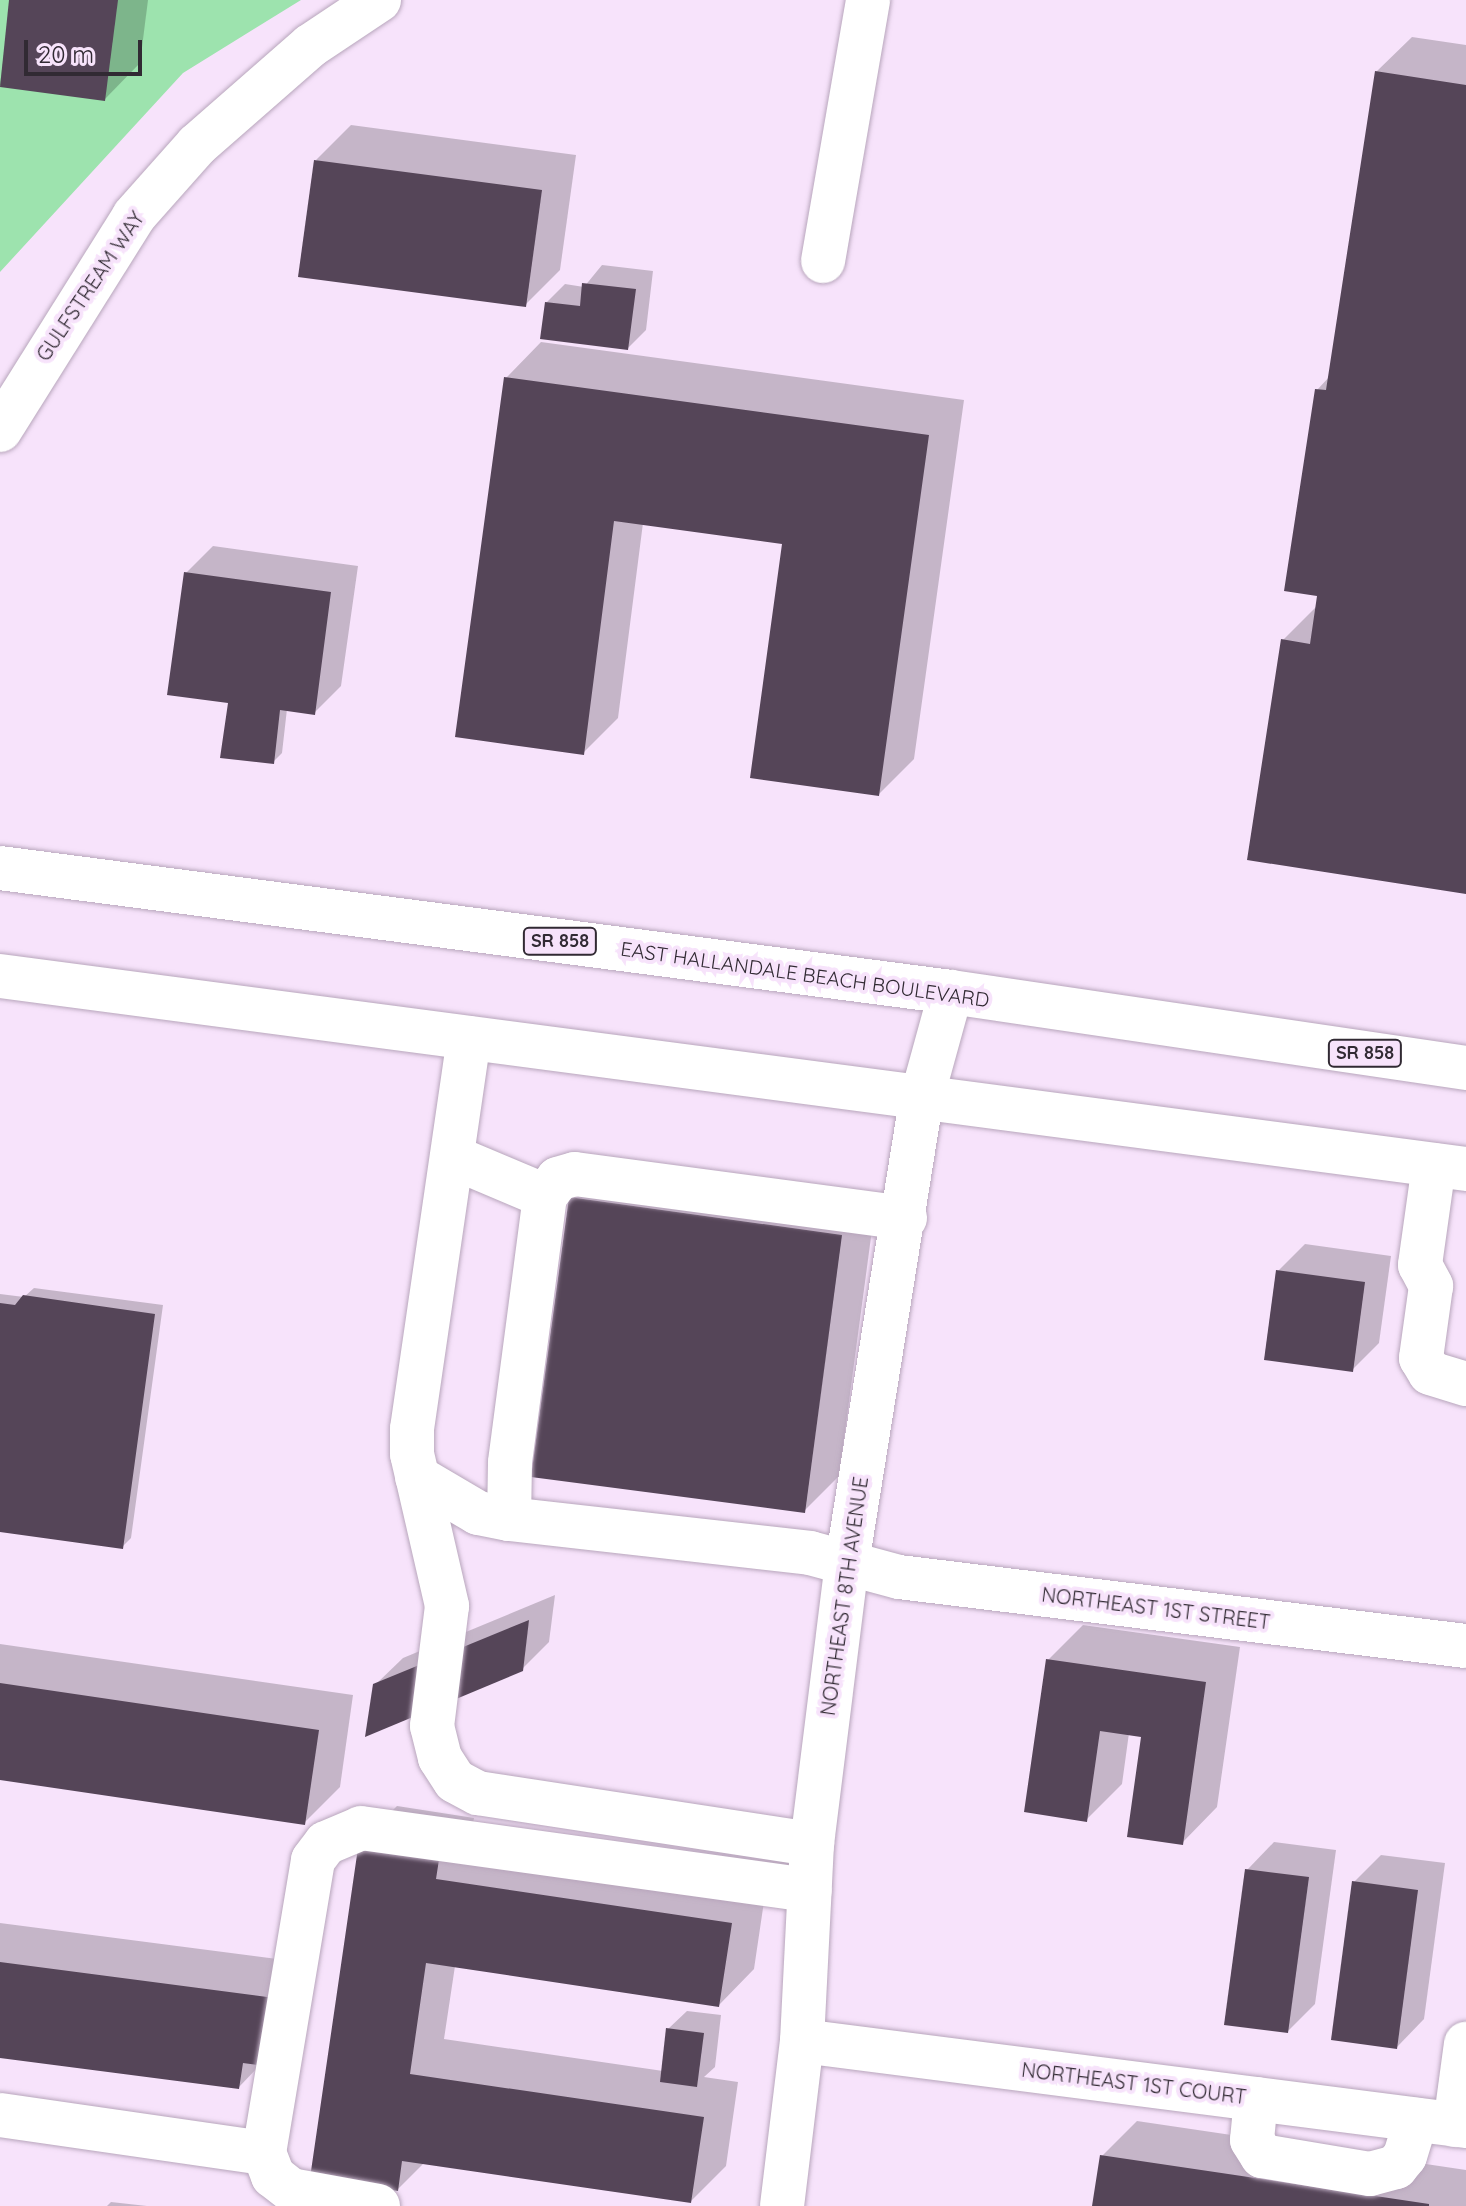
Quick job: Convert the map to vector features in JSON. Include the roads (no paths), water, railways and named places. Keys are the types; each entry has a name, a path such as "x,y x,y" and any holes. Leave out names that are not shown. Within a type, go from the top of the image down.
{"street":[{"name":"GULFSTREAM WAY","path":"0,430 134,216 197,145 310,46 379,0"},
{"path":"823,261 868,0"},
{"name":"EAST HALLANDALE BEACH BOULEVARD","path":"0,868 951,992 1466,1068"},
{"path":"0,976 1450,1167 1420,1265 1431,1286 1421,1358 1430,1373 1466,1384"},
{"name":"NORTHEAST 8TH AVENUE","path":"782,2206 802,2041 812,1844 847,1563 905,1218 922,1097 951,992"},
{"path":"469,1038 455,1158 445,1190 412,1429 417,1477 447,1606 432,1726 440,1758 455,1781 478,1793 812,1844"},
{"path":"455,1158 545,1196"},
{"path":"509,1519 510,1463 545,1196 558,1179 575,1174 905,1218"},
{"name":"NORTHEAST 1ST STREET","path":"417,1477 478,1513 509,1519 738,1544 847,1563 899,1577 1466,1646"},
{"path":"378,2206 291,2190 273,2176 264,2153 313,1860 326,1843 344,1832 361,1828 810,1890"},
{"name":"NORTHEAST 1ST COURT","path":"802,2041 1446,2123"},
{"path":"1256,2099 1252,2140 1262,2156 1370,2174 1396,2167 1446,2123 1466,2044"},
{"path":"0,2115 264,2153"}]}
